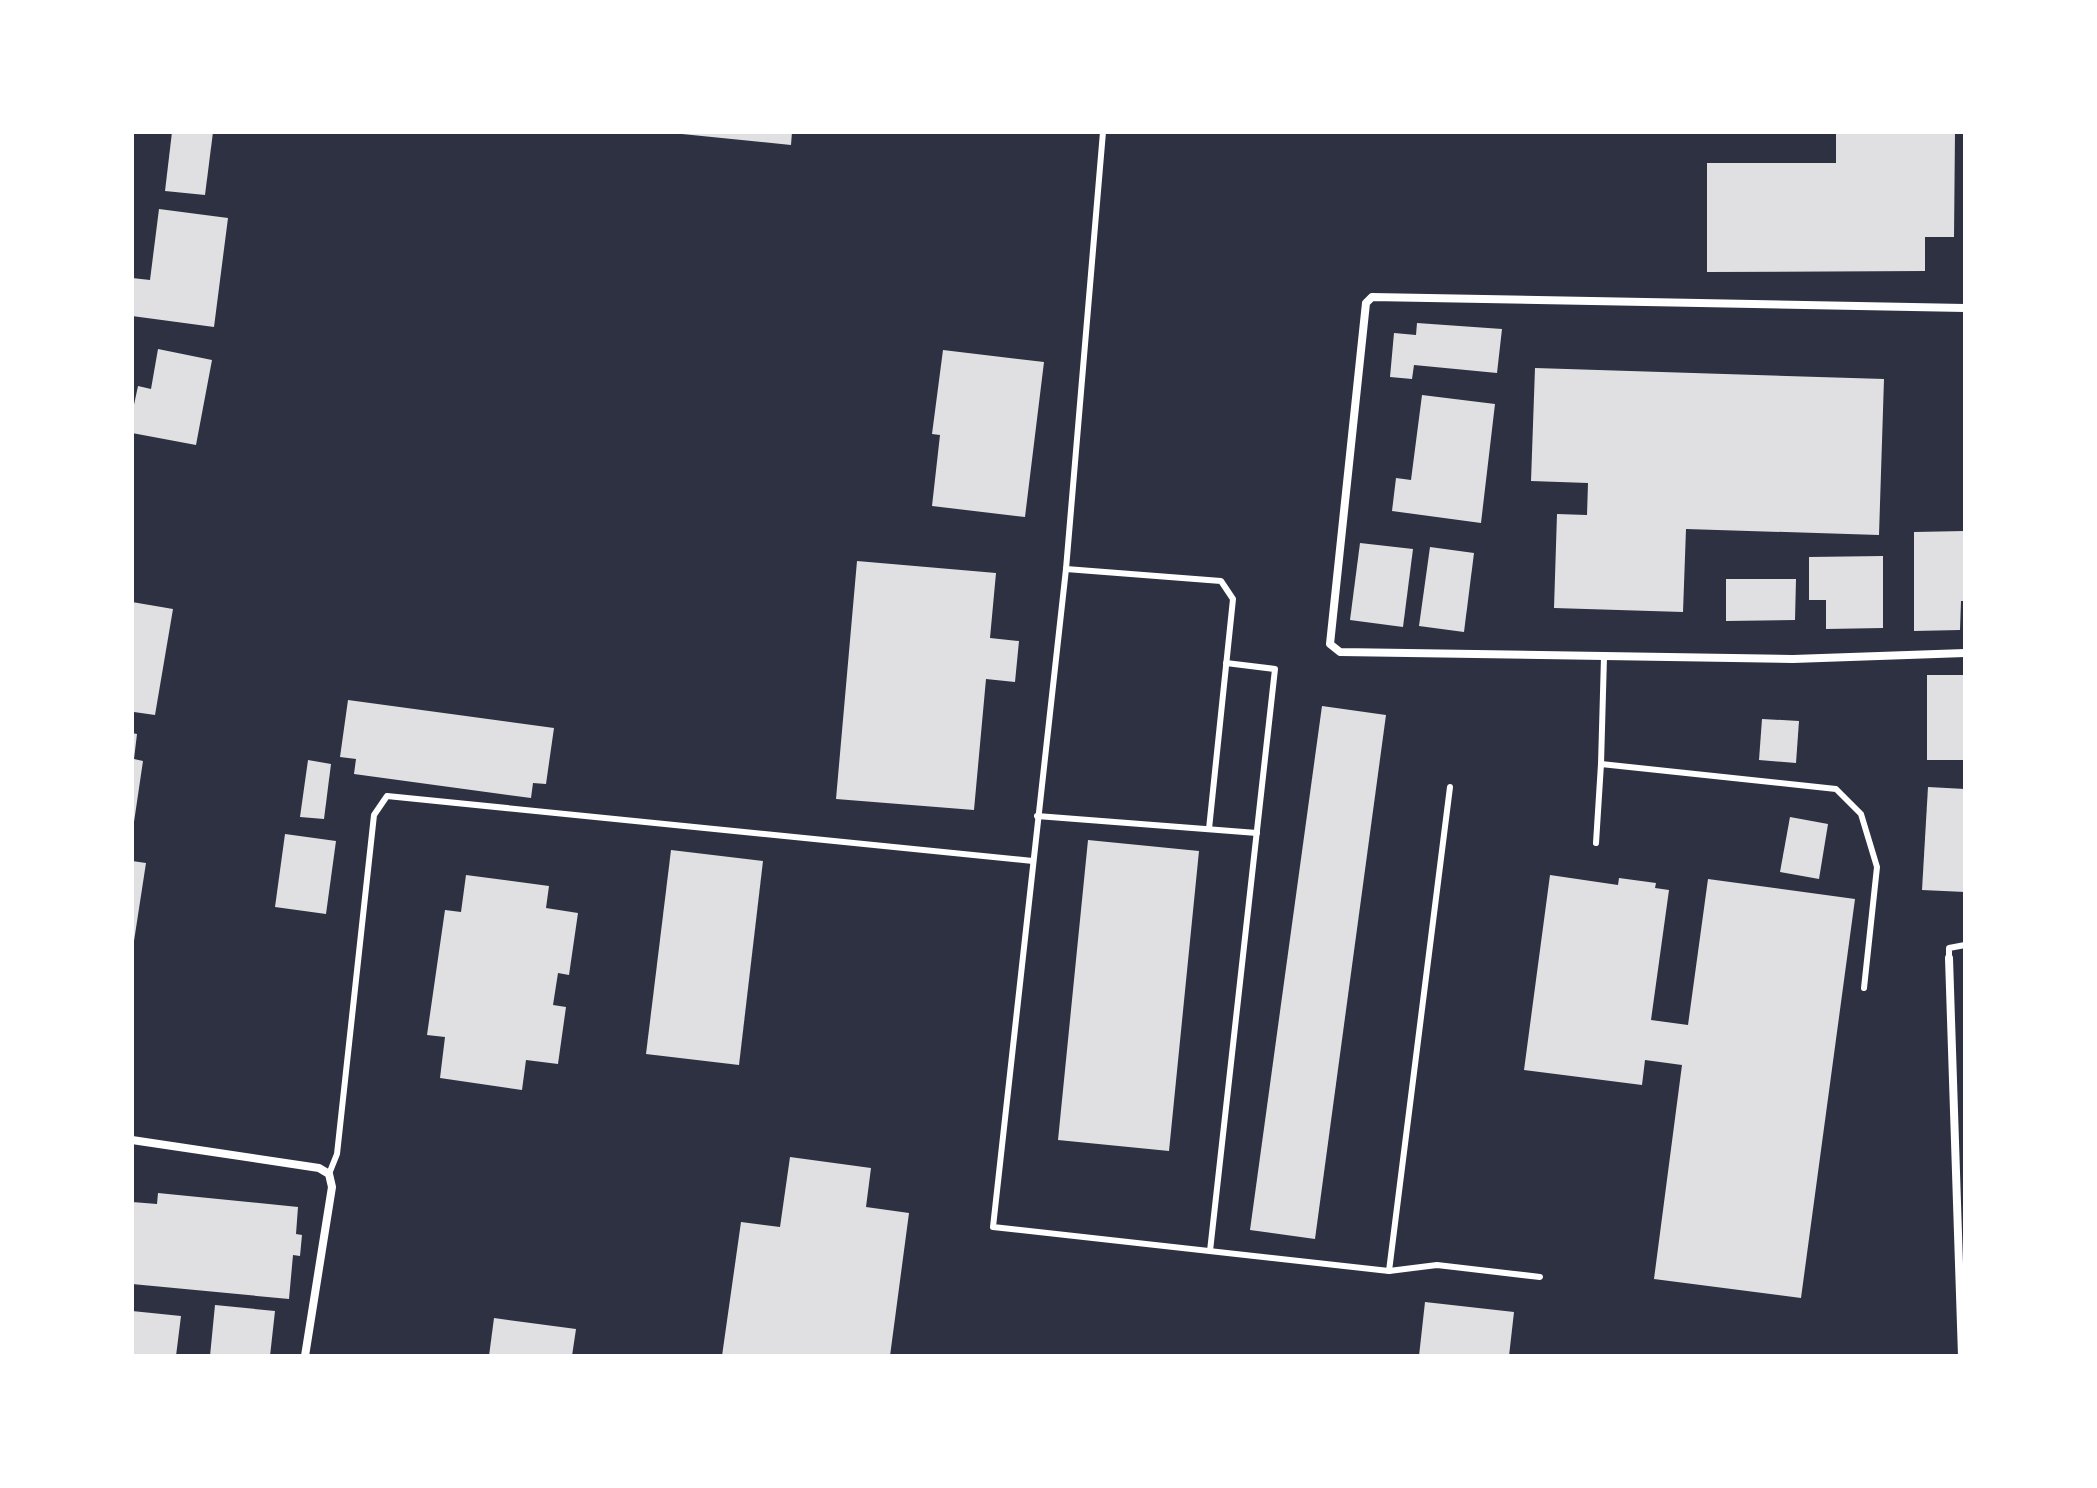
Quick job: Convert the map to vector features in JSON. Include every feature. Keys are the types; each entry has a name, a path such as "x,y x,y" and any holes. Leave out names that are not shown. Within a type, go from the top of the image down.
{"street":[{"path":"1965,308 1372,297 1366,303 1330,644 1340,652 1604,657 1793,659 1965,653"},
{"path":"1949,958 1962,1356"},
{"path":"132,1140 319,1168 329,1174 332,1187 305,1356"}],"lane":[{"path":"1103,132 1066,569 993,1227 1389,1271 1437,1265 1540,1277"},
{"path":"1066,569 1221,581 1233,599 1209,829"},
{"path":"1596,843 1604,657"},
{"path":"1210,1251 1275,669 1226,663"},
{"path":"1601,764 1836,789 1861,814 1877,867 1864,988"},
{"path":"1389,1271 1450,787"},
{"path":"329,1174 337,1154 374,815 387,796 1033,861"},
{"path":"1037,816 1257,833"},
{"path":"1949,958 1949,948 1965,945"}],"building":[{"path":"172,132 213,132 205,195 165,191"},
{"path":"682,132 792,132 791,145"},
{"path":"1836,132 1955,132 1954,237 1925,237 1925,271 1707,272 1707,163 1836,163"},
{"path":"159,209 228,218 214,327 132,316 132,278 150,280"},
{"path":"1417,323 1502,329 1497,373 1414,365 1412,379 1390,377 1394,333 1416,335"},
{"path":"158,349 212,360 196,445 132,433 132,414 138,386 151,389"},
{"path":"943,350 1044,362 1025,517 932,506 940,435 932,434"},
{"path":"1535,368 1884,379 1879,535 1686,529 1683,612 1554,608 1557,514 1587,515 1588,483 1531,481"},
{"path":"1422,395 1495,404 1481,523 1392,511 1396,478 1411,480"},
{"path":"1965,531 1965,601 1961,601 1960,630 1914,631 1914,532"},
{"path":"1360,543 1413,549 1403,627 1350,620"},
{"path":"1430,547 1474,553 1464,632 1419,626"},
{"path":"1883,556 1883,628 1826,629 1826,600 1809,600 1809,557"},
{"path":"857,561 996,573 990,638 1019,641 1015,682 986,679 974,810 836,799"},
{"path":"1726,579 1796,579 1795,620 1726,621"},
{"path":"132,602 173,609 155,715 134,712"},
{"path":"1927,675 1965,675 1965,760 1927,760"},
{"path":"348,700 554,728 546,784 533,783 531,798 354,774 356,759 340,757"},
{"path":"1322,706 1386,715 1315,1239 1250,1230"},
{"path":"1762,719 1799,721 1796,763 1759,760"},
{"path":"132,733 137,734 134,759 143,761 134,822"},
{"path":"308,760 331,764 324,819 300,817"},
{"path":"1928,787 1965,789 1965,892 1922,890"},
{"path":"1790,817 1828,824 1819,879 1780,872"},
{"path":"285,834 336,841 326,914 275,907"},
{"path":"1088,840 1199,851 1169,1151 1058,1140"},
{"path":"671,850 763,861 739,1065 646,1054"},
{"path":"132,861 146,863 134,941 132,941"},
{"path":"466,875 549,886 546,908 578,913 569,975 558,973 553,1005 566,1007 558,1064 526,1060 522,1090 440,1078 445,1037 427,1035 445,910 461,912"},
{"path":"1550,875 1618,885 1619,878 1656,883 1655,888 1669,890 1651,1020 1688,1025 1708,879 1855,899 1801,1298 1654,1279 1682,1065 1645,1060 1642,1085 1524,1070"},
{"path":"790,1157 871,1168 866,1207 909,1213 890,1356 722,1356 741,1222 780,1227"},
{"path":"158,1193 298,1207 296,1234 302,1235 300,1256 293,1255 289,1299 132,1284 132,1202 157,1204"},
{"path":"1425,1302 1514,1312 1509,1356 1419,1356"},
{"path":"215,1305 275,1311 270,1356 210,1356"},
{"path":"132,1311 181,1316 176,1356 132,1356"},
{"path":"494,1318 576,1329 572,1356 489,1356"}]}
